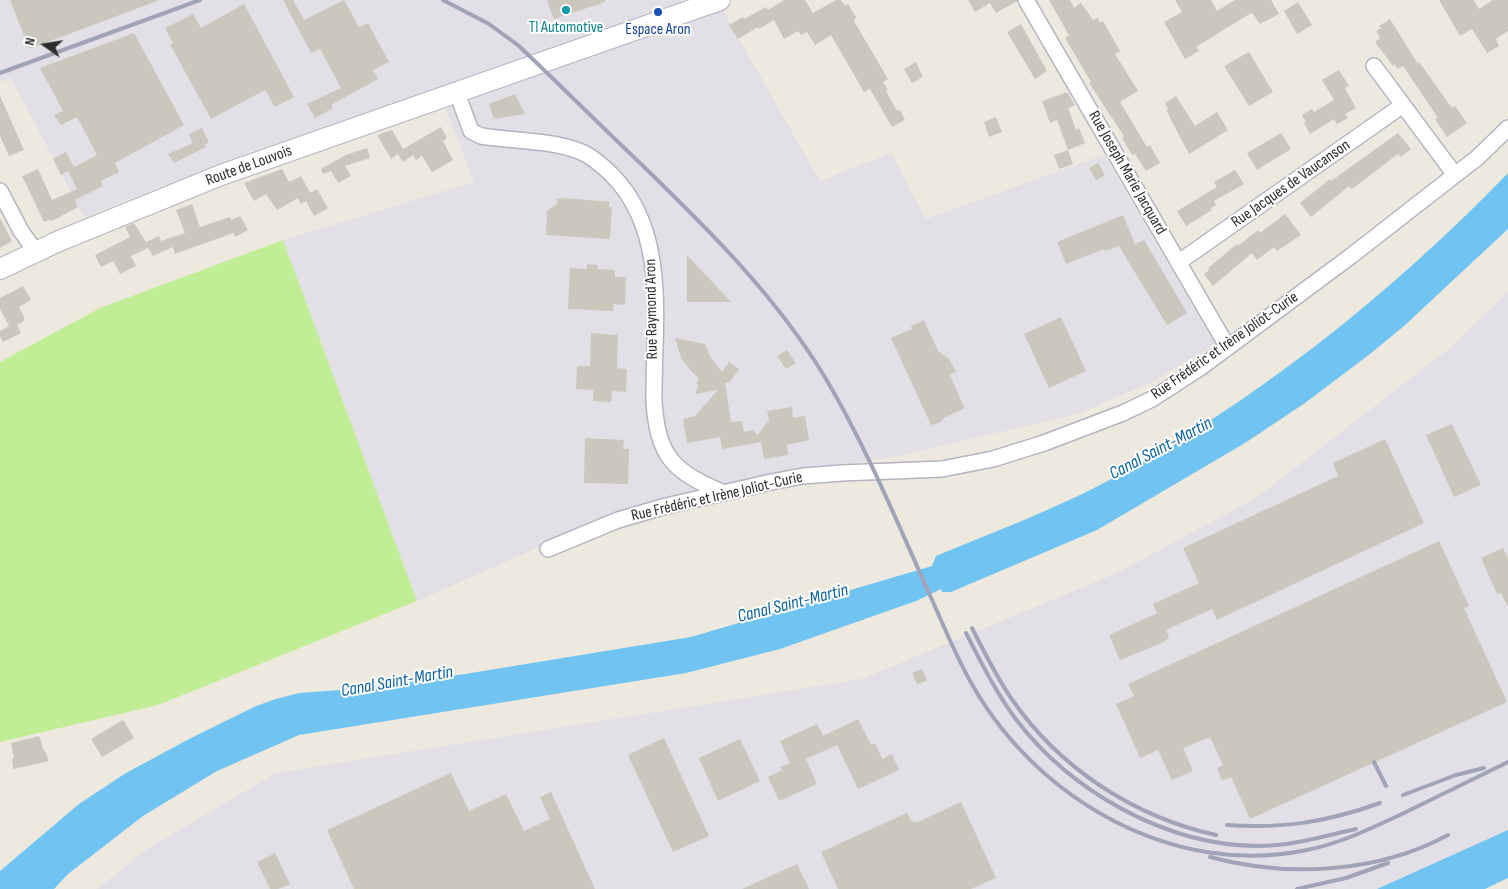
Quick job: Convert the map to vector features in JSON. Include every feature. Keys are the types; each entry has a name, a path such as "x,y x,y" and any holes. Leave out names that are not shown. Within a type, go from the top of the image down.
{"street":[{"name":"Route de Louvois","path":"0,269 59,241 221,175 720,0"},
{"name":"Rue Joseph Marie Jacquard","path":"1026,0 1227,346"},
{"path":"1374,66 1456,175"},
{"name":"Rue Raymond Aron","path":"457,93 471,131 481,136 562,146 579,151 596,160 621,184 632,198 641,217 652,254 654,273 654,402 659,435 672,462 681,471 724,493"},
{"name":"Rue Jacques de Vaucanson","path":"1179,262 1403,106"},
{"name":"Rue Frédéric et Irène Joliot-Curie","path":"548,549 618,520 666,506 771,482 803,476 942,469 993,459 1044,443 1123,413 1152,399 1200,368 1456,175 1508,128"},
{"path":"0,190 21,231 36,252"}],"shaded area":[{"path":"0,0 717,0 820,181 891,153 926,219 1104,155 1215,344 1152,382 1077,414 898,456 723,486 591,524 417,601 283,240 474,182 438,89 253,151 84,217 11,78 0,82"},
{"path":"1508,292 1508,830 1377,889 97,889 147,849 276,773 862,679 1117,573 1256,498 1451,347"}],"green space":[{"path":"283,240 417,601 158,705 0,742 0,362 100,308"}],"water":[{"path":"1508,173 1508,229 1404,326 1305,403 1245,443 1097,530 951,592 942,592 941,589 916,601 780,649 686,673 299,735 217,771 143,816 68,874 54,889 0,889 0,871 79,804 126,773 191,738 256,706 276,699 299,693 340,690 465,674 691,637 932,566 936,556 1040,513 1102,484 1158,453 1265,383 1317,345 1416,262"},
{"path":"1508,830 1508,878 1485,889 1377,889"}],"building":[{"path":"10,0 157,0 157,1 29,49"},
{"path":"283,0 293,0 304,20 344,0 359,27 368,23 389,62 373,70 378,79 331,105 333,108 315,118 307,104 341,88 320,49 311,53"},
{"name":"TI Automotive","path":"547,0 605,0 605,2 554,19"},
{"path":"784,0 805,0 813,13 836,0 841,0 845,6 848,4 856,17 854,21 888,79 883,82 888,90 886,91 897,111 900,110 905,120 892,127 870,89 864,92 831,35 815,45 807,32 801,35 798,31 784,39 774,20 738,39 729,25 766,7 768,10"},
{"path":"968,0 1017,1 996,13 990,3 975,12"},
{"path":"1049,0 1070,0 1074,8 1081,3 1093,20 1098,18 1100,23 1103,21 1120,51 1115,54 1138,91 1120,102 1147,147 1150,145 1160,163 1146,171 1135,154 1132,155 1122,138 1124,136 1089,83 1091,82 1065,38 1069,35"},
{"path":"1175,0 1211,0 1217,11 1235,0 1271,0 1279,14 1260,24 1251,13 1196,47 1199,51 1185,59 1164,22 1182,12"},
{"path":"1439,0 1474,0 1479,9 1493,0 1508,0 1508,31 1496,39 1499,46 1487,53 1472,29 1460,36"},
{"path":"1298,2 1312,25 1297,34 1284,11"},
{"path":"244,4 294,97 275,107 265,90 211,119 170,44 173,43 165,28 193,14 201,28"},
{"path":"1390,19 1418,64 1419,62 1452,108 1455,106 1467,123 1447,137 1435,119 1438,118 1403,66 1398,69 1394,64 1393,66 1375,42 1380,38 1376,31 1381,28 1379,26"},
{"path":"1021,24 1047,71 1035,79 1007,32"},
{"path":"134,33 184,125 115,163 119,172 101,181 103,186 75,200 78,207 52,221 44,222 22,176 38,169 52,200 77,189 68,171 61,175 53,159 66,152 74,167 97,155 77,117 61,125 54,115 63,111 40,68"},
{"path":"1249,52 1273,92 1249,106 1224,66"},
{"path":"916,62 923,77 912,83 904,69"},
{"path":"1339,70 1349,86 1345,88 1356,108 1345,114 1348,118 1337,124 1334,119 1310,134 1302,115 1312,109 1314,112 1334,100 1322,80"},
{"path":"1067,92 1075,105 1068,108 1076,130 1079,128 1085,143 1068,150 1057,120 1050,123 1042,101"},
{"path":"515,94 525,114 494,119 489,104"},
{"path":"0,96 24,150 9,156 0,136"},
{"path":"1176,96 1195,126 1217,112 1228,130 1189,154 1166,110 1168,109 1165,103"},
{"path":"996,117 1002,132 989,137 984,122"},
{"path":"441,127 447,138 443,141 453,160 432,172 422,156 416,160 413,155 403,162 398,154 391,159 377,135 392,130 403,149"},
{"path":"202,128 209,142 205,145 206,147 174,163 168,154 193,143 189,134"},
{"path":"1281,133 1291,149 1257,170 1247,153"},
{"path":"1398,133 1411,149 1401,157 1398,154 1352,189 1349,186 1311,217 1300,203 1330,179 1331,181"},
{"path":"367,148 370,158 345,166 351,176 338,183 331,171 323,174 321,169 346,155"},
{"path":"1068,150 1073,164 1059,169 1054,155"},
{"path":"1098,163 1105,175 1096,180 1089,168"},
{"path":"282,169 289,182 301,176 310,193 317,189 328,208 314,216 306,201 301,204 298,198 277,210 266,194 254,201 244,183"},
{"path":"1235,170 1244,184 1214,201 1216,205 1211,208 1212,210 1186,226 1177,211 1217,187 1214,182"},
{"path":"567,198 609,202 609,207 612,207 610,239 546,235 547,211 557,204 557,199"},
{"path":"192,204 200,227 230,217 231,220 240,216 248,230 235,237 233,233 175,254 173,247 153,256 148,248 131,256 136,266 120,274 113,261 101,267 95,255 130,237 125,227 134,223 146,242 159,236 161,241 185,233 176,210"},
{"path":"1285,214 1301,235 1277,251 1274,247 1257,260 1252,253 1213,286 1204,274 1209,270 1208,268 1237,244 1238,246 1258,230 1260,233"},
{"path":"1123,215 1135,244 1144,240 1187,313 1167,325 1119,246 1105,251 1104,249 1066,264 1057,242"},
{"path":"0,218 12,241 0,248"},
{"path":"687,255 731,302 687,302"},
{"path":"587,264 598,265 597,269 615,270 615,277 626,277 625,305 614,304 613,311 568,309 570,268 587,269"},
{"path":"23,286 31,300 19,307 24,317 24,321 17,325 21,333 3,342 0,331 9,326 0,309 0,298"},
{"path":"1061,317 1086,371 1049,388 1024,334"},
{"path":"924,320 938,351 949,359 956,371 950,375 964,407 944,418 941,422 931,425 891,338 912,329 911,326"},
{"path":"591,333 618,335 617,368 627,369 626,392 612,391 611,402 593,401 593,390 576,389 577,366 590,366"},
{"path":"675,338 705,344 711,358 722,372 729,362 739,369 730,382 725,383 731,422 742,421 744,432 752,430 758,435 769,420 767,411 792,407 793,418 805,416 809,440 787,445 788,455 764,459 761,442 722,449 720,437 687,443 683,419 695,416 718,390 695,394 699,385 696,384 699,378 681,358"},
{"path":"787,350 796,363 786,369 777,356"},
{"path":"1452,424 1481,485 1454,497 1426,435"},
{"path":"585,438 624,440 623,449 629,449 628,484 584,483"},
{"path":"1385,439 1424,523 1217,620 1212,609 1166,630 1169,638 1164,642 1120,660 1109,635 1157,613 1153,604 1199,583 1183,548 1338,476 1333,463"},
{"path":"1439,541 1469,606 1464,608 1507,702 1250,819 1231,777 1222,781 1217,768 1223,765 1210,737 1183,748 1193,771 1172,780 1158,750 1140,758 1116,704 1134,696 1128,684"},
{"path":"1503,548 1508,558 1508,607 1501,593 1497,594 1481,558"},
{"path":"922,669 927,681 917,684 912,673"},
{"path":"858,719 871,745 875,743 882,759 892,754 899,770 858,789 837,745 806,759 817,784 779,801 768,777 782,770 780,767 790,763 780,741 817,724 823,736"},
{"path":"123,720 134,738 102,757 91,739"},
{"path":"39,736 49,761 13,769 12,759 14,758 11,743"},
{"path":"664,738 709,836 673,852 628,755"},
{"path":"740,739 760,781 718,801 699,758"},
{"path":"451,773 469,811 506,794 524,831 550,819 540,797 551,792 595,889 354,889 327,830"},
{"path":"961,802 996,878 971,889 838,889 821,852 907,813 912,822 915,821 916,823"},
{"path":"275,853 290,884 278,889 270,889 257,862"},
{"path":"797,864 809,889 742,889"}],"railway":[{"path":"0,73 200,0"},
{"path":"443,0 489,24 519,46 692,214 764,292 807,349 841,405 882,489 952,645 973,686 1001,727 1034,764 1072,795 1115,821 1160,840 1208,852 1257,856 1307,850 1345,839 1406,812 1508,762"},
{"path":"972,628 995,673 1011,698 1030,723 1075,767 1101,786 1156,816 1216,835"},
{"path":"966,633 1001,697 1015,718 1037,744 1063,769 1092,791 1123,809 1155,825 1189,836 1224,843 1271,846 1356,829"},
{"path":"1374,762 1386,786"},
{"path":"1403,795 1456,775 1484,768"},
{"path":"1227,825 1267,826 1305,823 1361,810 1380,803"},
{"path":"1210,857 1239,864 1270,868 1332,868 1392,857 1421,848 1448,835"},
{"path":"1297,889 1346,878 1388,863"}],"place":[{"name":"TI Automotive","path":"566,10"},
{"name":"Espace Aron","path":"658,12"}],"water label":[{"name":"Canal Saint-Martin","path":"1161,449"},
{"name":"Canal Saint-Martin","path":"793,604"},
{"name":"Canal Saint-Martin","path":"397,682"}]}
